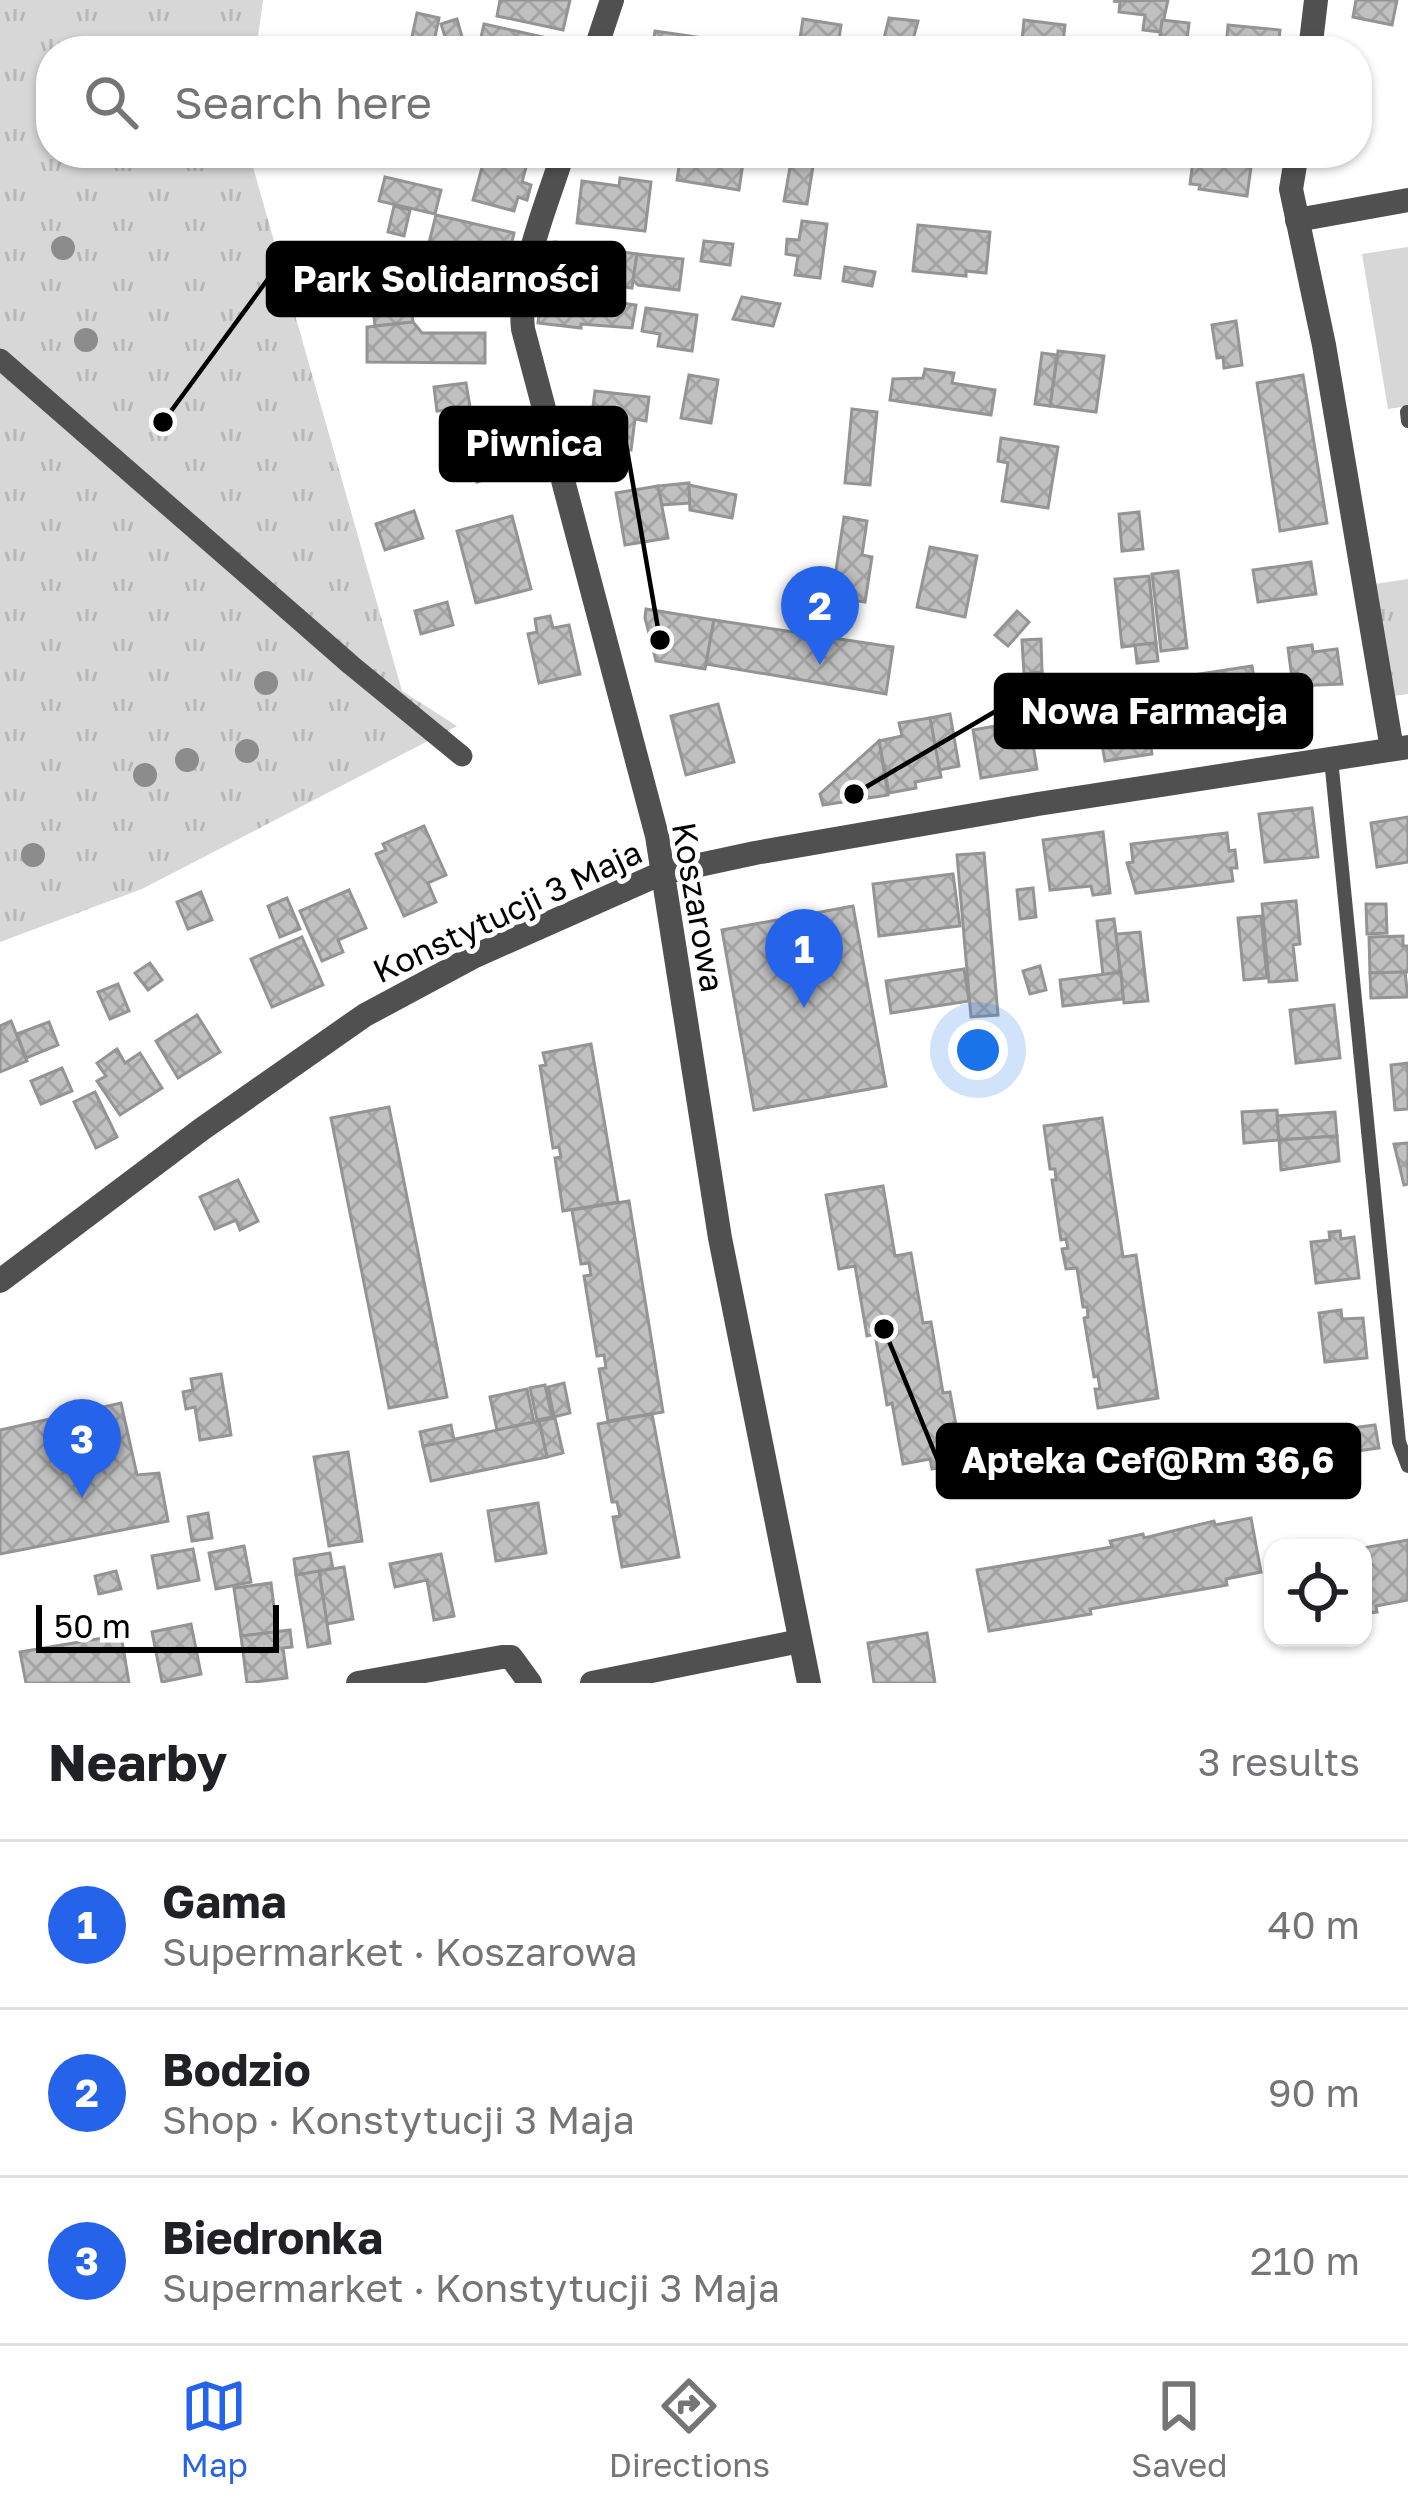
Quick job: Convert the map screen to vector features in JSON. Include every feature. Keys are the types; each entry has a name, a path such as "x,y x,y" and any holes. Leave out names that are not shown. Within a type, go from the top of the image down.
{"street":[{"path":"600,36 611,0"},
{"path":"1312,36 1316,0"},
{"name":"Koszarowa","path":"559,168 524,284 523,329 656,836 720,1238 809,1683"},
{"path":"1294,168 1291,189 1400,748"},
{"path":"1297,220 1408,200"},
{"path":"0,358 462,756"},
{"name":"Konstytucji 3 Maja","path":"0,1281 202,1129 365,1015 475,956 662,874 778,849 1400,748"},
{"path":"603,1682 800,1641"},
{"path":"358,1683 502,1657 512,1657 530,1683"}],"lane":[{"path":"1407,412 1408,421"},
{"path":"1330,759 1399,1442 1408,1466"}],"green space":[{"path":"0,0 263,0 258,36 36,36 36,168 253,168 402,691 457,726 142,889 0,942"},
{"path":"1408,247 1408,406 1388,409 1362,254"},
{"path":"1408,579 1408,694 1393,696 1375,584"},
{"path":"1085,1429 1115,1444 1124,1481 1029,1499 1021,1460"}],"building":[{"path":"500,0 570,0 563,30 497,16"},
{"path":"1168,0 1161,32 1143,30 1145,15 1119,12 1120,2 1113,1"},
{"path":"1356,0 1397,0 1392,25 1353,17"},
{"path":"417,13 439,18 435,36 412,36"},
{"path":"889,18 918,21 914,36 885,36"},
{"path":"457,19 462,36 445,36 441,24"},
{"path":"803,19 841,25 839,36 800,36"},
{"path":"1024,20 1065,25 1064,36 1022,36"},
{"path":"1162,20 1189,23 1187,36 1160,36"},
{"path":"484,24 538,36 481,36"},
{"path":"1228,25 1280,30 1279,36 1227,36"},
{"path":"482,168 526,168 522,182 531,185 527,200 518,197 514,211 473,200"},
{"path":"679,168 742,168 739,190 677,180"},
{"path":"790,168 813,168 807,204 784,201"},
{"path":"1192,168 1251,168 1247,196 1190,184"},
{"path":"385,177 441,190 435,214 379,201"},
{"path":"620,178 651,182 645,231 577,223 582,181 619,186"},
{"path":"394,206 410,210 404,236 388,232"},
{"path":"436,215 514,233 507,265 428,247"},
{"path":"802,221 827,224 820,278 795,275 798,256 786,254 787,239 799,240"},
{"path":"918,225 990,232 986,273 913,271"},
{"path":"704,241 733,244 730,265 701,261"},
{"path":"555,242 637,254 632,288 585,282 583,298 548,293"},
{"path":"637,254 683,259 679,290 638,285 633,280"},
{"path":"845,267 875,272 872,286 843,281"},
{"path":"408,283 413,322 375,326 371,287"},
{"path":"542,292 636,305 632,328 538,323"},
{"path":"742,297 780,304 773,326 733,319"},
{"path":"646,308 697,315 692,351 658,346 660,334 642,331"},
{"path":"1236,321 1242,365 1224,368 1223,357 1217,358 1212,325"},
{"path":"413,322 422,333 485,333 485,363 367,362 367,327"},
{"path":"1058,351 1104,356 1096,412 1050,406"},
{"path":"1042,353 1057,355 1050,406 1035,404"},
{"path":"925,369 954,373 952,383 995,390 991,415 890,400 893,379 923,378"},
{"path":"689,375 718,380 711,423 681,418"},
{"path":"1303,375 1327,523 1280,531 1257,383"},
{"path":"466,383 470,407 437,411 434,387"},
{"path":"595,391 649,397 646,421 635,419 631,450 588,445"},
{"path":"852,409 877,412 870,485 845,483"},
{"path":"506,412 524,466 477,482 459,428"},
{"path":"1001,438 1058,447 1048,508 1002,501 1008,463 998,461"},
{"path":"689,483 690,503 662,505 658,486"},
{"path":"689,485 736,495 732,518 690,510"},
{"path":"658,486 668,538 625,545 616,493"},
{"path":"414,511 423,538 385,550 376,524"},
{"path":"1139,512 1143,549 1122,551 1119,514"},
{"path":"512,516 531,589 476,603 457,531"},
{"path":"844,517 867,521 862,555 872,557 865,602 832,597"},
{"path":"930,547 977,556 965,617 917,607"},
{"path":"1311,562 1316,594 1258,602 1253,570"},
{"path":"1178,571 1187,648 1161,651 1152,574"},
{"path":"1149,576 1156,643 1122,647 1115,579"},
{"path":"447,602 453,625 421,634 415,611"},
{"path":"646,609 714,620 705,669 656,661"},
{"path":"1017,611 1029,622 1008,646 995,635"},
{"path":"550,616 553,628 569,625 580,674 539,683 528,634 537,632 535,619"},
{"path":"714,620 893,647 886,694 706,664"},
{"path":"1041,639 1042,672 1024,674 1022,640"},
{"path":"1156,643 1158,661 1137,663 1135,645"},
{"path":"1312,645 1313,652 1337,649 1342,684 1293,686 1288,648"},
{"path":"1252,666 1261,719 1202,729 1193,675"},
{"path":"1042,672 1046,700 1028,703 1024,674"},
{"path":"1125,702 1127,715 1146,712 1152,754 1105,761 1100,734 1076,738 1072,709"},
{"path":"718,704 734,762 686,775 671,716"},
{"path":"950,714 959,766 939,770 930,718"},
{"path":"930,718 941,777 889,793 879,741 902,736 899,723"},
{"path":"1029,720 1037,769 981,778 973,730"},
{"path":"879,741 888,795 823,805 820,794"},
{"path":"1312,808 1318,857 1265,862 1259,814"},
{"path":"1408,817 1408,862 1377,867 1371,823"},
{"path":"424,826 446,875 428,883 436,902 404,916 376,854 386,850 383,844"},
{"path":"1103,832 1110,893 1093,895 1091,886 1050,890 1043,840"},
{"path":"1227,833 1229,851 1235,850 1233,881 1136,893 1127,863 1133,862 1131,844"},
{"path":"984,853 998,1015 971,1017 957,855"},
{"path":"953,874 960,926 879,936 873,884"},
{"path":"1033,888 1036,917 1020,919 1017,890"},
{"path":"349,890 366,928 338,940 343,952 322,961 300,911"},
{"path":"201,892 212,920 188,929 177,902"},
{"path":"287,898 300,929 280,937 268,906"},
{"path":"1296,901 1297,980 1269,982 1262,904"},
{"path":"1366,904 1386,904 1387,933 1367,934"},
{"path":"853,906 886,1086 754,1110 722,930"},
{"path":"1261,916 1267,978 1244,980 1238,918"},
{"path":"1114,919 1121,972 1103,975 1097,921"},
{"path":"1140,932 1148,1001 1124,1003 1116,934"},
{"path":"1403,936 1408,972 1370,973 1369,937"},
{"path":"302,937 323,985 272,1007 251,959"},
{"path":"150,963 162,980 148,990 135,973"},
{"path":"1040,966 1046,990 1030,994 1023,971"},
{"path":"964,969 969,1001 891,1013 886,981"},
{"path":"1121,972 1123,999 1063,1006 1060,980"},
{"path":"1405,972 1408,997 1371,998 1370,973"},
{"path":"118,984 129,1011 110,1019 98,992"},
{"path":"1334,1005 1340,1058 1296,1063 1290,1010"},
{"path":"197,1015 220,1052 178,1078 156,1041"},
{"path":"11,1021 27,1061 0,1072 0,1026"},
{"path":"49,1022 58,1045 26,1058 17,1034"},
{"path":"591,1044 618,1202 563,1211 555,1158 561,1157 559,1147 553,1148 540,1066 546,1065 543,1053"},
{"path":"117,1049 125,1063 140,1053 162,1088 120,1115 97,1081 106,1076 97,1063"},
{"path":"1408,1063 1408,1109 1395,1110 1391,1065"},
{"path":"62,1068 72,1091 41,1104 31,1081"},
{"path":"95,1092 117,1137 96,1148 74,1102"},
{"path":"389,1107 447,1397 389,1408 331,1118"},
{"path":"1277,1110 1279,1140 1244,1143 1242,1112"},
{"path":"1335,1112 1337,1136 1279,1140 1277,1116"},
{"path":"1102,1118 1123,1257 1136,1255 1158,1398 1098,1408 1098,1376 1094,1377 1084,1318 1087,1307 1083,1307 1077,1268 1066,1269 1062,1249 1068,1248 1066,1239 1061,1240 1052,1180 1056,1180 1055,1169 1050,1169 1044,1126"},
{"path":"1337,1136 1339,1161 1281,1170 1279,1140"},
{"path":"1408,1143 1408,1184 1404,1185 1394,1144"},
{"path":"238,1180 258,1221 240,1230 236,1220 215,1229 200,1197"},
{"path":"883,1186 895,1256 911,1253 923,1323 931,1322 943,1393 950,1392 963,1464 932,1469 930,1459 903,1464 875,1334 867,1336 855,1266 839,1269 826,1195"},
{"path":"629,1201 663,1412 608,1421 599,1369 606,1368 604,1355 597,1356 584,1276 591,1275 589,1263 581,1264 572,1210"},
{"path":"1340,1231 1341,1239 1354,1237 1359,1278 1316,1283 1311,1242 1330,1240 1329,1232"},
{"path":"1341,1310 1342,1319 1363,1318 1367,1358 1325,1362 1319,1313"},
{"path":"221,1374 231,1435 200,1440 195,1407 186,1409 183,1392 193,1390 191,1379"},
{"path":"564,1383 570,1413 554,1417 548,1387"},
{"path":"545,1385 552,1417 537,1420 530,1388"},
{"path":"527,1389 534,1422 497,1430 490,1397"},
{"path":"121,1403 137,1475 159,1473 168,1521 0,1554 0,1430"},
{"path":"652,1414 679,1557 622,1567 613,1517 620,1516 617,1502 612,1502 598,1424"},
{"path":"555,1418 563,1453 547,1457 539,1421"},
{"path":"539,1421 547,1457 431,1481 423,1446"},
{"path":"451,1425 454,1440 423,1446 420,1432"},
{"path":"1375,1425 1379,1448 1315,1457 1312,1433"},
{"path":"348,1452 362,1541 329,1546 314,1457"},
{"path":"538,1503 546,1553 496,1561 488,1511"},
{"path":"208,1513 212,1538 192,1541 188,1517"},
{"path":"1251,1518 1261,1572 1226,1579 1227,1585 989,1631 977,1570 1112,1547 1110,1541 1143,1534 1144,1538 1214,1521 1215,1525"},
{"path":"1408,1540 1408,1600 1376,1606 1377,1612 1372,1613 1372,1546"},
{"path":"244,1546 251,1582 216,1589 209,1553"},
{"path":"193,1549 199,1580 158,1588 152,1556"},
{"path":"330,1553 333,1569 296,1575 294,1559"},
{"path":"441,1554 454,1616 434,1620 427,1580 395,1587 390,1564"},
{"path":"344,1567 353,1619 327,1624 319,1571"},
{"path":"116,1571 121,1589 99,1594 95,1576"},
{"path":"319,1571 330,1643 308,1647 296,1575"},
{"path":"271,1583 277,1632 241,1636 234,1588"},
{"path":"191,1624 201,1674 162,1682 152,1632"},
{"path":"290,1630 292,1647 283,1648 287,1678 247,1683 241,1636"},
{"path":"927,1633 935,1683 874,1683 868,1643"},
{"path":"121,1635 129,1683 26,1683 20,1652"}],"place":[{"name":"Park Solidarności","path":"163,422"},
{"name":"Piwnica","path":"660,640"},
{"name":"Bodzio","path":"820,665"},
{"name":"Nowa Farmacja","path":"854,794"},
{"name":"Gama","path":"804,1008"},
{"name":"Apteka Cef@Rm 36,6","path":"884,1329"},
{"name":"Biedronka","path":"82,1498"}]}
